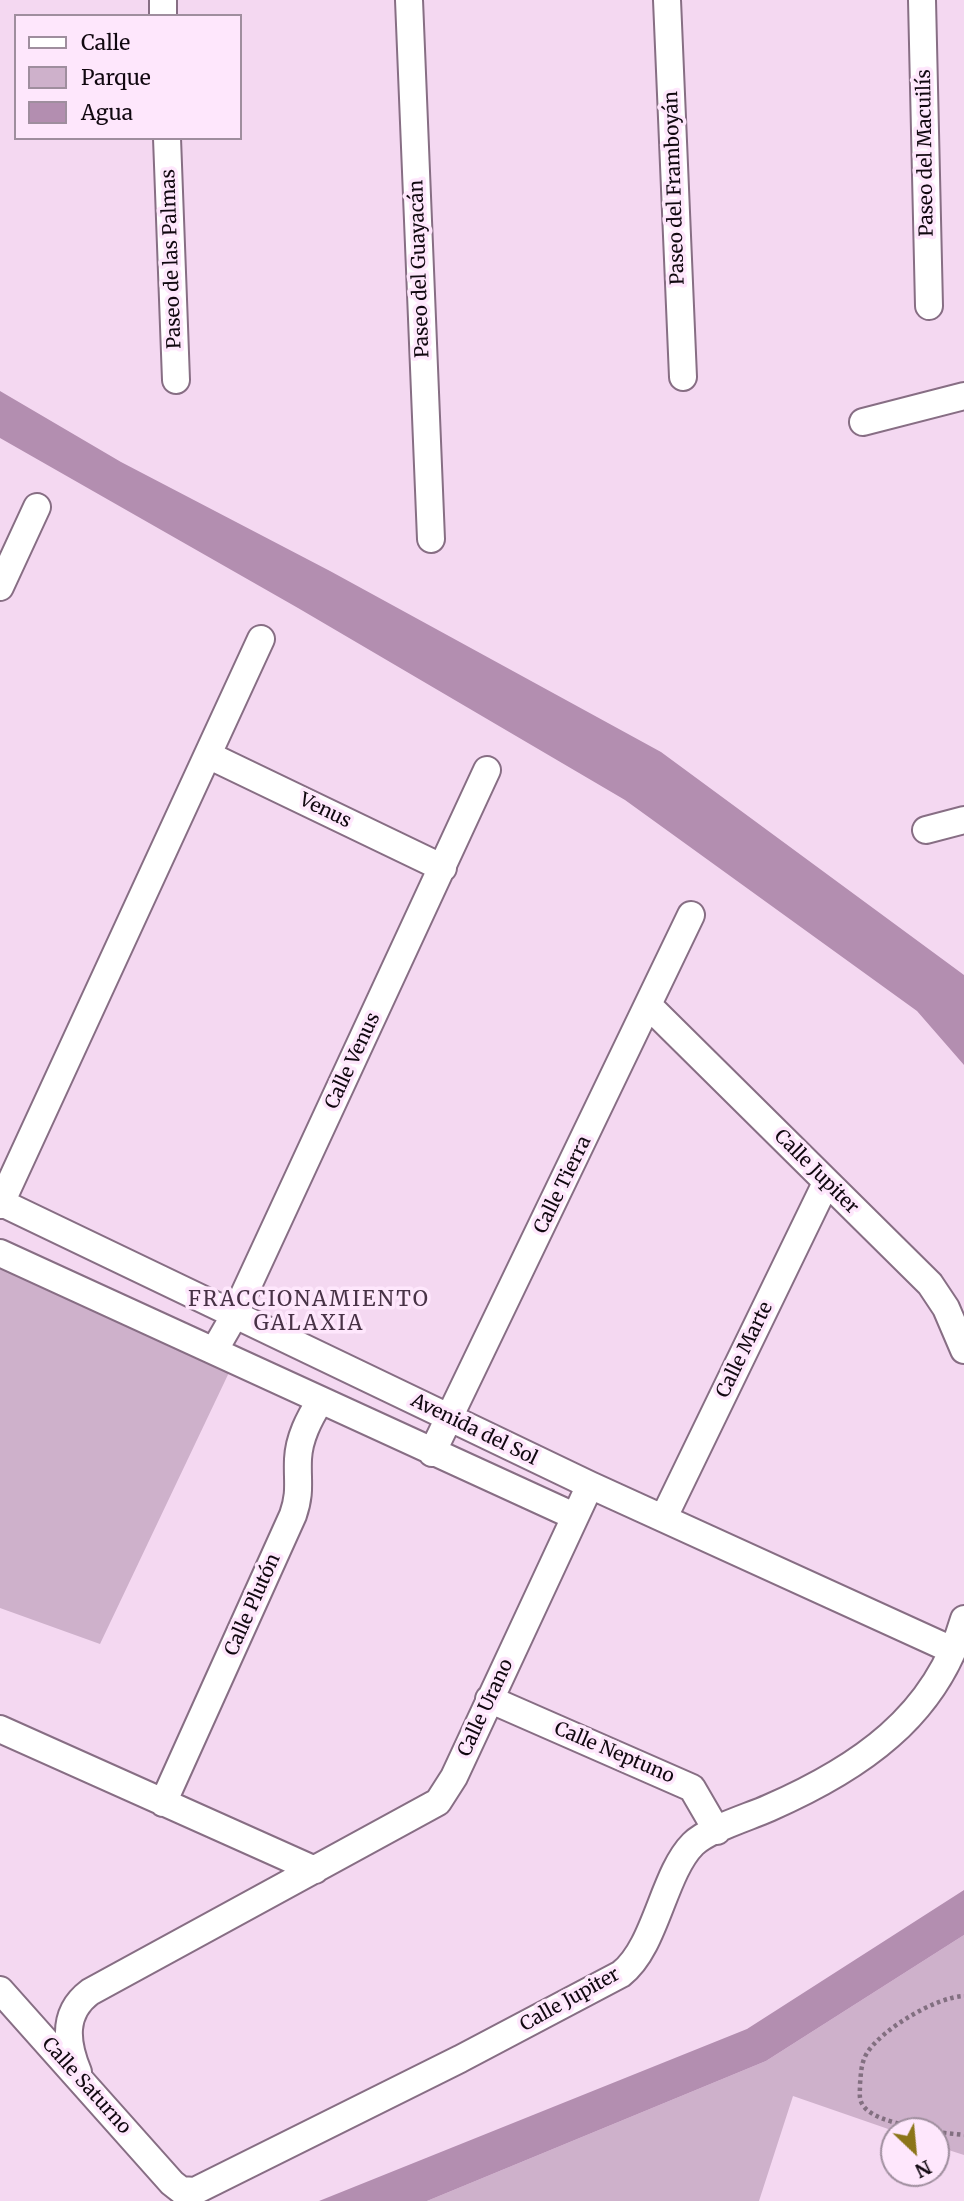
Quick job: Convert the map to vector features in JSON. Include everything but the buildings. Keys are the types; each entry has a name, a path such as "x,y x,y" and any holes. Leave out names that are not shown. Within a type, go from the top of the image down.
{"street":[{"name":"Paseo del Guayacán","path":"410,0 430,538"},
{"name":"Paseo del Framboyán","path":"667,0 683,377"},
{"name":"Paseo del Macuilís","path":"922,0 929,306"},
{"name":"Paseo de las Palmas","path":"167,140 176,380"},
{"path":"863,422 964,396"},
{"path":"0,587 37,508"},
{"path":"1,1203 261,639"},
{"name":"Venus","path":"208,755 443,868"},
{"name":"Calle Venus","path":"214,1351 234,1314 487,770"},
{"path":"926,830 964,820"},
{"name":"Calle Tierra","path":"432,1453 691,915"},
{"name":"Calle Jupiter","path":"649,1006 930,1284 946,1308 964,1350"},
{"name":"Calle Marte","path":"664,1517 826,1183"},
{"name":"Avenida del Sol","path":"1,1203 590,1485 952,1650"},
{"name":"Avenida del Sol","path":"0,1253 574,1516"},
{"name":"Calle Plutón","path":"163,1804 293,1515 300,1494 300,1449 309,1421 320,1401"},
{"name":"Calle Urano","path":"82,2082 68,2039 71,2016 83,1997 438,1802 454,1777 590,1485"},
{"name":"Calle Jupiter","path":"172,2183 188,2192 206,2186 460,2059 621,1973 637,1956 689,1850 699,1840 809,1791 854,1765 923,1703 937,1684 964,1619"},
{"name":"Calle Neptuno","path":"489,1699 692,1788 717,1831"},
{"path":"0,1729 315,1870"},
{"name":"Calle Saturno","path":"0,1990 172,2183"}],"path":[{"path":"880,2117 866,2109 859,2099 861,2067 868,2051 909,2017 942,1999 964,1996"}],"green space":[{"path":"0,1252 234,1362 100,1644 0,1608"},
{"path":"964,1935 964,2155 950,2150 950,2117 880,2117 880,2126 793,2096 759,2201 427,2201 766,2061"}],"water":[{"path":"0,391 121,462 330,571 661,752 964,975 964,1065 917,1011 625,800 298,608 0,438"},
{"path":"964,1890 964,1935 766,2061 427,2201 319,2201 747,2029"}],"district":[{"name":"FRACCIONAMIENTO GALAXIA","path":"309,1312"}]}
